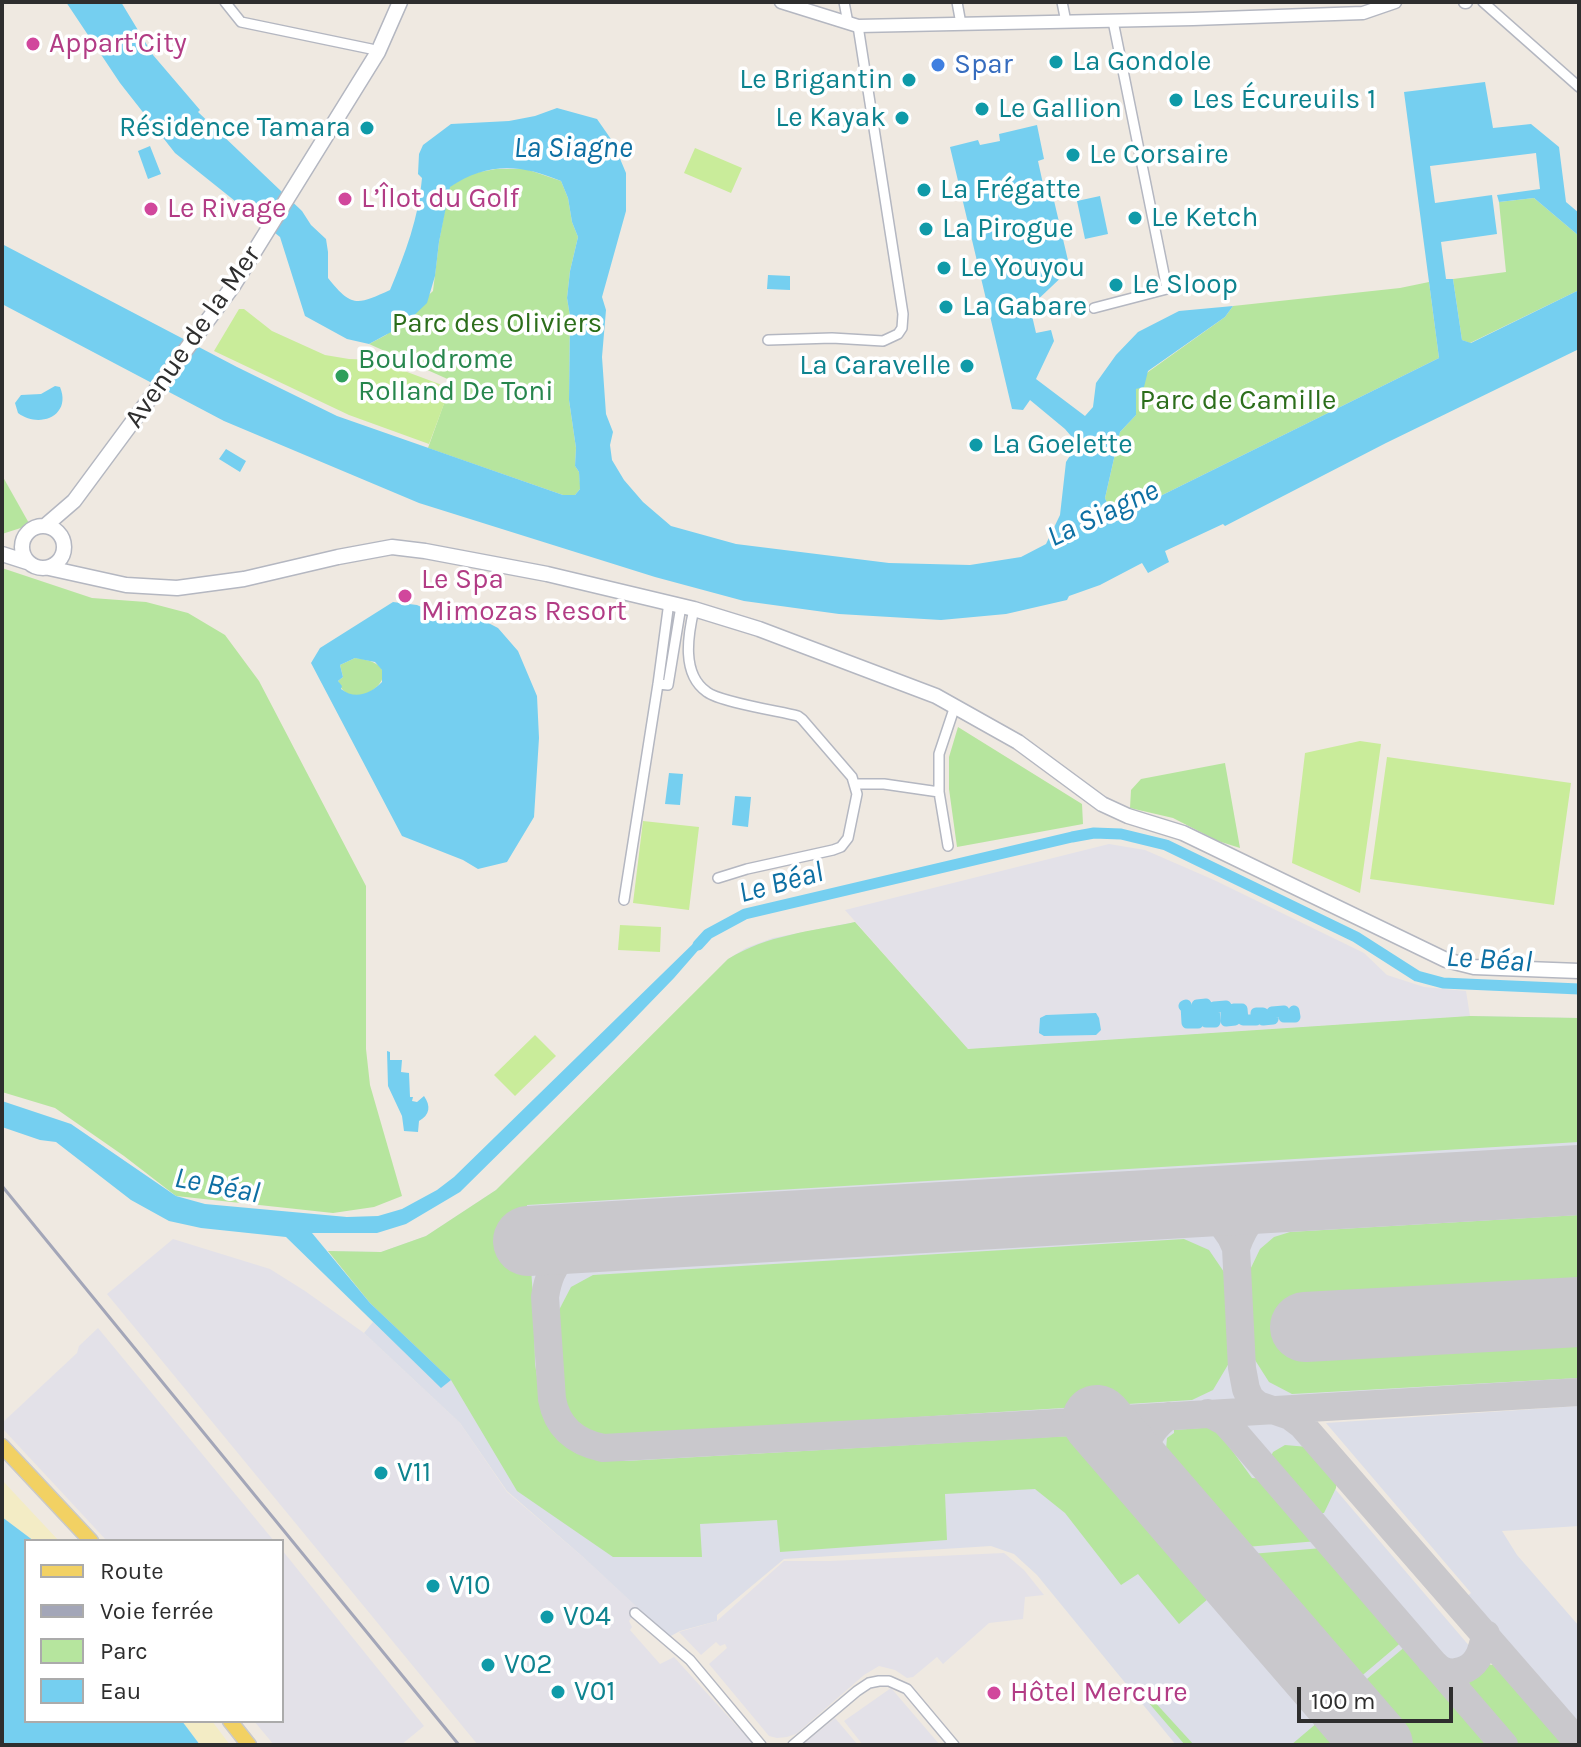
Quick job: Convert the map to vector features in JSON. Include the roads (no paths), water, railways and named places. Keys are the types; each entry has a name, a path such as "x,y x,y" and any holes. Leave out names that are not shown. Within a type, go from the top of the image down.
{"main road":[{"name":"Avenue de la Mer","path":"74,501 229,293 378,52 400,2"},
{"path":"2,545 34,528 45,526 74,501"},
{"path":"49,568 60,561 74,501"},
{"path":"45,526 58,532 80,575"},
{"path":"25,535 22,551 27,562"},
{"path":"2,554 37,568 142,587 177,588 244,579 392,547 547,574 681,606 759,629 917,688 1018,742 1102,804 1128,816 1183,833 1446,960 1474,967 1579,971"},
{"path":"2,1446 89,1539"},
{"path":"2,1459 77,1539"},
{"path":"232,1723 249,1745"},
{"path":"243,1723 260,1745"}],"street":[{"path":"225,2 241,22 378,52"},
{"path":"781,2 853,24 1113,21 1363,13 1395,3"},
{"path":"768,340 832,338 883,341 898,334 902,328 903,314 853,24 844,2"},
{"path":"957,2 961,24"},
{"path":"1062,2 1066,22"},
{"path":"1483,2 1579,87"},
{"path":"1094,308 1167,289 1113,21"},
{"path":"624,900 658,684 668,685 681,606"},
{"path":"681,606 689,659 703,689 717,697 798,716 852,777 857,794 848,838 841,847 718,878"},
{"path":"948,846 939,792 939,754 955,706"},
{"path":"854,784 884,784 939,792"},
{"path":"635,1613 690,1660 761,1745"},
{"path":"793,1745 869,1683 889,1681 907,1689 954,1745"}],"water":[{"name":"La Siagne","path":"66,2 121,2 153,55 200,110 198,112 302,211 326,239 328,278 343,295 356,301 370,299 390,290 415,221 422,178 418,174 419,154 423,145 451,124 509,121 557,108 597,119 613,142 626,173 626,211 602,297 606,310 602,357 606,414 613,432 610,445 612,460 643,502 671,526 736,544 889,563 970,565 1021,557 1046,544 1060,515 1066,462 1073,451 1071,436 1030,400 1023,410 1012,409 950,147 978,140 980,145 1000,141 999,134 1037,125 1044,159 1038,161 1045,193 1052,192 1070,269 1030,307 1036,333 1051,330 1054,341 1036,379 1085,416 1093,407 1096,383 1138,332 1179,311 1233,306 1225,317 1148,371 1144,387 1136,389 1136,415 1120,432 1105,498 1110,510 1122,515 1439,358 1404,92 1485,82 1493,128 1531,124 1559,147 1566,202 1579,213 1579,236 1534,198 1499,202 1497,195 1540,189 1536,153 1430,166 1435,203 1492,195 1497,234 1441,242 1446,279 1453,279 1462,340 1471,343 1579,290 1579,349 1225,526 1223,524 1165,551 1169,562 1148,573 1142,563 1100,585 1069,596 1067,600 1006,614 941,620 839,614 744,601 655,577 419,503 224,421 2,304 2,244 337,416 563,495 575,495 580,489 569,400 570,316 567,298 578,237 561,181 532,171 504,168 477,173 450,187 435,276 427,303 404,325 369,344 347,339 305,316 280,237 175,153 120,83"},
{"path":"150,146 161,174 148,179 138,151"},
{"path":"1100,196 1108,234 1085,239 1077,201"},
{"path":"768,275 790,276 790,290 767,289"},
{"path":"55,386 60,387 63,397 58,412 51,417 35,420 18,413 15,403 21,395 41,394"},
{"path":"226,449 246,461 240,472 219,459"},
{"path":"393,602 417,605 439,615 473,615 498,628 518,651 537,696 539,738 534,817 507,862 478,869 402,836 311,663 320,648","holes":["355,658 375,662 382,670 382,682 377,686 357,695 341,689 338,681 343,677 340,665"]},
{"path":"669,773 683,774 680,805 665,804"},
{"path":"735,796 751,797 748,827 732,825"},
{"path":"703,934 708,934 708,939 674,978 460,1192 406,1224 377,1233 312,1233 370,1303 451,1380 441,1388 286,1237 201,1228 169,1221 131,1200 56,1142 2,1127 2,1101 71,1124 176,1196 205,1204 347,1217 378,1216 402,1209 454,1177"},
{"path":"1096,1013 1101,1030 1096,1035 1044,1036 1039,1033 1040,1018 1046,1015"},
{"path":"387,1051 390,1052 390,1060 402,1060 401,1072 409,1073 412,1101 417,1102 424,1096 428,1103 427,1113 419,1121 418,1132 404,1131 402,1116 388,1086"},
{"path":"2,1517 31,1539 24,1539 24,1723 184,1723 200,1745 2,1745"}],"waterway":[{"name":"Le Béal","path":"698,945 708,934 745,914 1072,837 1094,833 1121,834 1166,845 1356,937 1417,976 1443,983 1579,989"},
{"path":"1184,1006 1187,1023 1198,1023 1197,1005 1206,1004 1206,1022 1215,1022 1214,1007 1226,1006 1226,1021 1235,1020 1234,1009 1242,1009 1243,1020 1256,1020 1256,1013 1263,1013 1263,1020 1273,1019 1272,1012 1284,1011 1284,1017 1295,1017 1294,1011"}],"railway":[{"path":"2,1186 459,1745"}],"place":[{"name":"Appart'City","path":"33,44"},
{"name":"La Gondole","path":"1056,62"},
{"name":"Spar","path":"938,65"},
{"name":"Le Brigantin","path":"909,80"},
{"name":"Les Écureuils 1","path":"1176,100"},
{"name":"Le Gallion","path":"982,109"},
{"name":"Le Kayak","path":"902,118"},
{"name":"Résidence Tamara","path":"367,128"},
{"name":"Le Corsaire","path":"1073,155"},
{"name":"La Frégatte","path":"924,190"},
{"name":"L’Îlot du Golf","path":"345,199"},
{"name":"Le Rivage","path":"151,209"},
{"name":"Le Ketch","path":"1135,218"},
{"name":"La Pirogue","path":"926,229"},
{"name":"Le Youyou","path":"944,268"},
{"name":"Le Sloop","path":"1116,285"},
{"name":"La Gabare","path":"946,307"},
{"name":"La Caravelle","path":"967,366"},
{"name":"Boulodrome Rolland De Toni","path":"342,376"},
{"name":"La Goelette","path":"976,445"},
{"name":"Le Spa Mimozas Resort","path":"405,596"},
{"name":"V11","path":"381,1473"},
{"name":"V10","path":"433,1586"},
{"name":"V04","path":"547,1617"},
{"name":"V02","path":"488,1665"},
{"name":"V01","path":"558,1692"},
{"name":"Hôtel Mercure","path":"994,1693"}],"park label":[{"name":"Parc des Oliviers","path":"497,324"},
{"name":"Parc de Camille","path":"1238,401"}]}
